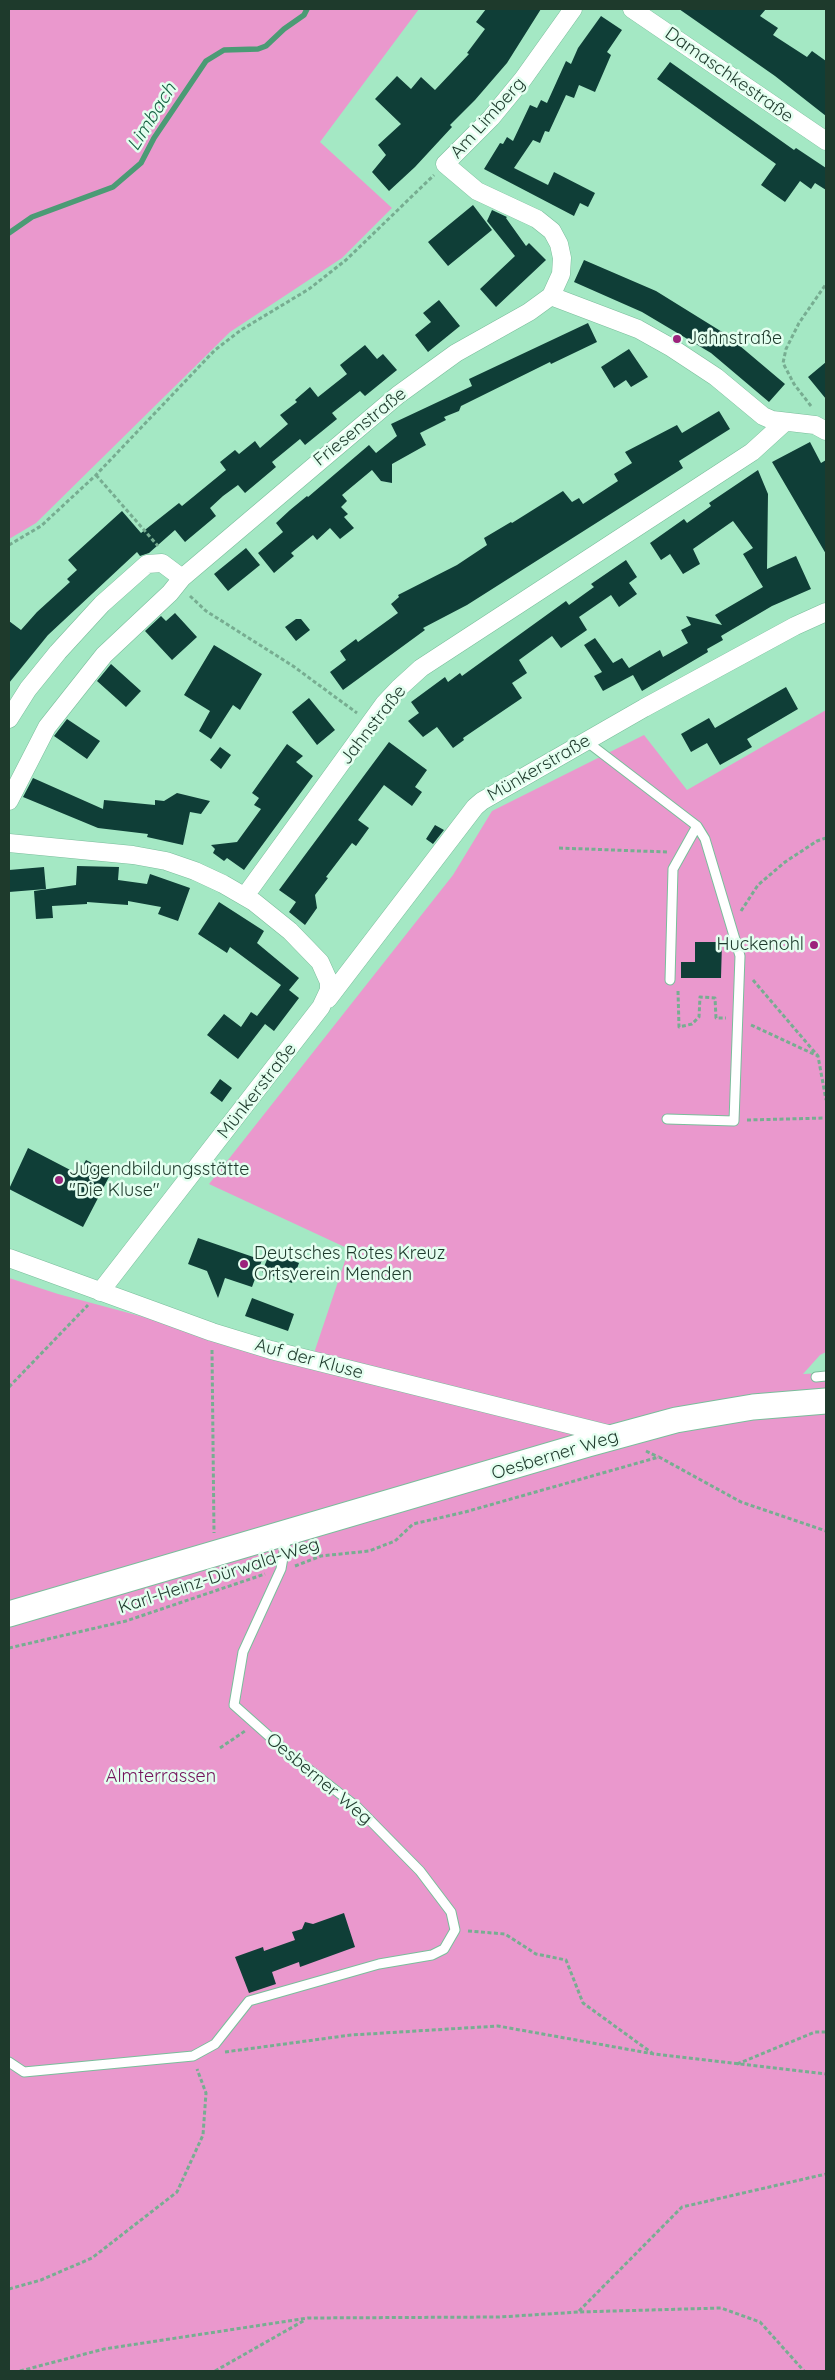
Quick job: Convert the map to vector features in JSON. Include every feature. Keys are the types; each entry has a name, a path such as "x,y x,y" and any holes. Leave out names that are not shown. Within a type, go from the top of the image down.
{"street":[{"name":"Am Limberg","path":"551,296 560,274 562,258 559,244 552,231 537,219 478,191 445,164 491,118 524,79 573,9"},
{"name":"Damaschkestraße","path":"632,9 826,141"},
{"path":"551,296 638,329 689,358 763,416 785,422 815,425 826,431"},
{"name":"Friesenstraße","path":"9,800 32,753 52,720 104,655 180,580 398,394 456,353 529,312 551,296"},
{"name":"Jahnstraße","path":"245,896 384,704 421,668 752,452 785,422"},
{"path":"9,719 28,689 102,604 147,564 162,563 180,580"},
{"name":"Münkerstraße","path":"100,1292 475,807 497,790 795,626 826,612"},
{"path":"9,843 100,851 166,861 216,880 245,896 290,931 320,962 329,982 324,1003"},
{"name":"Auf der Kluse","path":"9,1258 212,1332 311,1362 441,1391 617,1436"},
{"name":"Oesberner Weg","path":"9,1614 676,1420 753,1406 826,1401"}],"lane":[{"path":"586,741 697,826 705,839 740,956 734,1121 667,1119"},
{"path":"670,980 672,869 697,826"},
{"path":"816,1377 826,1376"},
{"name":"Oesberner Weg","path":"288,1532 281,1569 243,1652 234,1705 254,1725 356,1807 420,1871 451,1912 455,1930"},
{"path":"9,2062 24,2072 192,2056 215,2044 249,2001 379,1964 432,1955 444,1949 455,1930"}],"path":[{"path":"9,545 41,526 96,475 215,350 241,330 309,289 346,260 445,164"},
{"path":"826,284 793,333 786,349 783,363 785,369 826,431"},
{"path":"96,475 158,546 162,563"},
{"path":"180,580 206,610 293,666 371,724"},
{"path":"731,929 758,885 785,862 817,841 826,838"},
{"path":"560,848 668,852 668,869 672,869"},
{"path":"740,956 751,978 818,1056 826,1100"},
{"path":"670,980 678,991 679,1028 692,1024 698,1017 700,997 715,998 716,1018 738,1019 818,1056"},
{"path":"734,1121 826,1118"},
{"path":"9,1387 100,1292"},
{"path":"212,1332 213,1554"},
{"name":"Karl-Heinz-Dürwald-Weg","path":"9,1648 126,1621 321,1556 369,1551 394,1541 412,1524 465,1512 659,1457 741,1502 826,1531"},
{"path":"220,1748 254,1725"},
{"path":"455,1930 505,1934 536,1954 566,1960 583,2002 654,2054"},
{"path":"9,2289 41,2280 92,2258 177,2192 203,2134 206,2093 192,2056 351,2035 498,2026 654,2054 826,2074"},
{"path":"737,2064 815,2032 826,2032"},
{"path":"579,2312 682,2207 826,2174"},
{"path":"20,2371 104,2349 308,2318 500,2317 579,2312 721,2308 760,2322 804,2371"},
{"path":"215,2371 308,2318"}],"green space":[{"path":"9,9 419,9 320,142 392,208 342,258 230,332 36,523 9,539"},
{"name":"Almterrassen","path":"826,710 826,1352 820,1355 803,1374 826,1373 826,2371 9,2371 9,1278 58,1294 311,1362 349,1249 209,1184 453,875 492,811 644,735 687,790"}],"building":[{"path":"486,9 541,9 507,63 450,125 452,127 415,167 389,191 372,172 386,155 378,145 401,124 375,99 397,76 411,89 421,77 435,90 469,54 467,53 485,29 476,22"},
{"path":"679,9 766,9 760,16 778,28 773,35 807,57 812,51 826,61 826,116 775,76"},
{"path":"601,16 622,30 607,52 611,55 595,92 579,85 574,98 566,95 549,132 545,131 540,143 533,140 514,168 548,185 554,172 595,193 588,207 580,203 574,216 484,169 500,143 503,144 507,137 513,141 530,105 537,108 541,100 547,103 566,61 571,64 578,48"},
{"path":"670,62 794,150 796,148 826,168 826,190 815,183 811,189 800,181 785,202 761,185 776,164 657,79"},
{"path":"473,205 492,230 448,266 428,242"},
{"path":"492,210 507,217 526,246 529,243 546,260 496,307 480,289 515,256 487,221"},
{"path":"584,260 656,291 727,335 785,384 769,402 711,353 642,312 574,282"},
{"path":"439,300 460,326 428,352 415,335 431,322 423,313"},
{"path":"588,323 597,342 551,364 550,362 461,406 459,411 444,417 446,420 420,433 426,445 392,464 392,483 381,481 372,470 342,495 347,501 341,507 348,514 344,517 354,528 340,539 330,528 317,540 313,535 291,553 294,556 274,573 258,553 283,532 276,523 290,510 369,445 376,453 397,436 391,424 472,386 469,379"},
{"path":"365,345 377,359 383,354 397,370 365,396 360,391 332,413 337,419 305,445 300,439 272,462 276,467 245,493 238,485 223,496 210,508 216,516 185,542 175,530 149,553 140,556 137,552 48,635 9,683 9,621 21,630 37,612 70,582 67,579 77,570 68,560 122,511 141,533 179,503 182,506 226,470 220,462 235,450 239,454 255,441 260,448 288,424 280,415 297,402 295,400 310,387 318,397 347,374 340,365"},
{"path":"629,349 648,377 631,387 626,380 614,388 601,367"},
{"path":"826,362 826,399 808,377"},
{"path":"719,411 730,429 679,461 683,468 467,605 423,628 425,630 343,690 330,672 346,660 340,651 356,639 358,642 398,613 391,604 399,597 398,595 457,565 487,545 484,538 563,491 572,502 579,498 583,504 618,481 614,474 632,463 625,452 677,425 682,433"},
{"path":"810,442 821,463 826,460 826,554 772,462"},
{"path":"758,470 768,494 767,569 796,556 811,589 772,606 721,636 723,640 707,649 708,652 642,691 633,675 603,691 594,676 602,672 584,645 595,638 613,663 622,658 629,668 660,650 663,657 688,643 681,630 691,625 686,616 722,625 715,615 763,587 743,554 753,548 733,521 693,549 700,564 683,574 670,554 661,560 650,543 684,519 687,523 711,506 709,503"},
{"path":"246,548 260,565 228,591 214,574"},
{"path":"626,560 637,577 629,583 637,594 619,607 611,595 579,617 587,630 561,648 552,636 519,660 527,673 512,683 522,698 463,738 464,740 453,748 437,727 423,737 408,721 419,713 411,702 445,677 448,682 460,673 462,676 566,601 569,605 594,587 591,584"},
{"path":"175,613 197,637 172,660 145,631 161,616 166,621"},
{"path":"296,619 301,619 310,630 296,641 285,627"},
{"path":"214,645 262,674 240,710 233,705 211,739 199,731 210,711 184,695"},
{"path":"111,664 141,691 126,707 97,681"},
{"path":"786,687 798,709 747,739 752,747 720,765 707,743 691,752 681,734 709,718 715,728"},
{"path":"309,698 335,730 317,745 292,712"},
{"path":"67,719 100,741 87,759 54,736"},
{"path":"389,742 427,770 415,787 422,792 412,806 384,785 358,820 369,828 356,846 352,843 326,877 328,878 315,895 317,908 305,925 289,912 296,902 279,890"},
{"path":"287,744 303,756 296,762 313,776 244,870 227,858 224,861 213,853 215,849 211,845 237,842 261,809 254,805 259,798 252,793"},
{"path":"220,747 231,755 221,769 210,760"},
{"path":"33,778 103,809 104,800 155,805 155,800 164,801 177,793 210,801 201,814 190,812 183,845 147,837 148,834 98,828 23,797"},
{"path":"435,825 444,830 433,844 426,839"},
{"path":"77,866 119,867 118,880 147,884 150,874 190,888 178,921 158,914 161,907 128,901 128,905 87,902 87,904 52,906 53,918 36,919 34,891 76,885"},
{"path":"44,867 46,889 9,892 9,870"},
{"path":"219,902 264,931 257,943 299,978 289,990 299,998 274,1031 265,1024 238,1059 207,1035 224,1014 241,1027 251,1012 257,1016 281,985 230,947 227,953 198,934"},
{"path":"695,942 722,942 721,978 681,978 681,962 695,962"},
{"path":"220,1079 232,1088 222,1102 210,1093"},
{"name":"Jugendbildungsstätte \"Die Kluse\"","path":"28,1148 78,1174 86,1160 111,1173 83,1227 9,1189"},
{"name":"Deutsches Rotes Kreuz Ortsverein Menden","path":"198,1238 262,1260 252,1287 225,1278 218,1298 207,1271 188,1264"},
{"path":"270,1252 299,1263 292,1283 262,1272"},
{"path":"252,1298 294,1314 288,1331 245,1316"},
{"path":"344,1913 355,1947 300,1967 299,1962 272,1972 276,1984 249,1993 235,1957 263,1947 264,1951 295,1940 292,1932 302,1929 305,1922 313,1924"}],"waterway":[{"name":"Limbach","path":"9,233 32,217 113,187 141,163 154,138 206,61 224,50 258,49 266,46 284,29 304,15 307,9"}],"place":[{"name":"Jahnstraße","path":"677,339"},
{"name":"Huckenohl","path":"814,945"},
{"name":"Jugendbildungsstätte \"Die Kluse\"","path":"59,1180"},
{"name":"Deutsches Rotes Kreuz Ortsverein Menden","path":"244,1264"}]}
